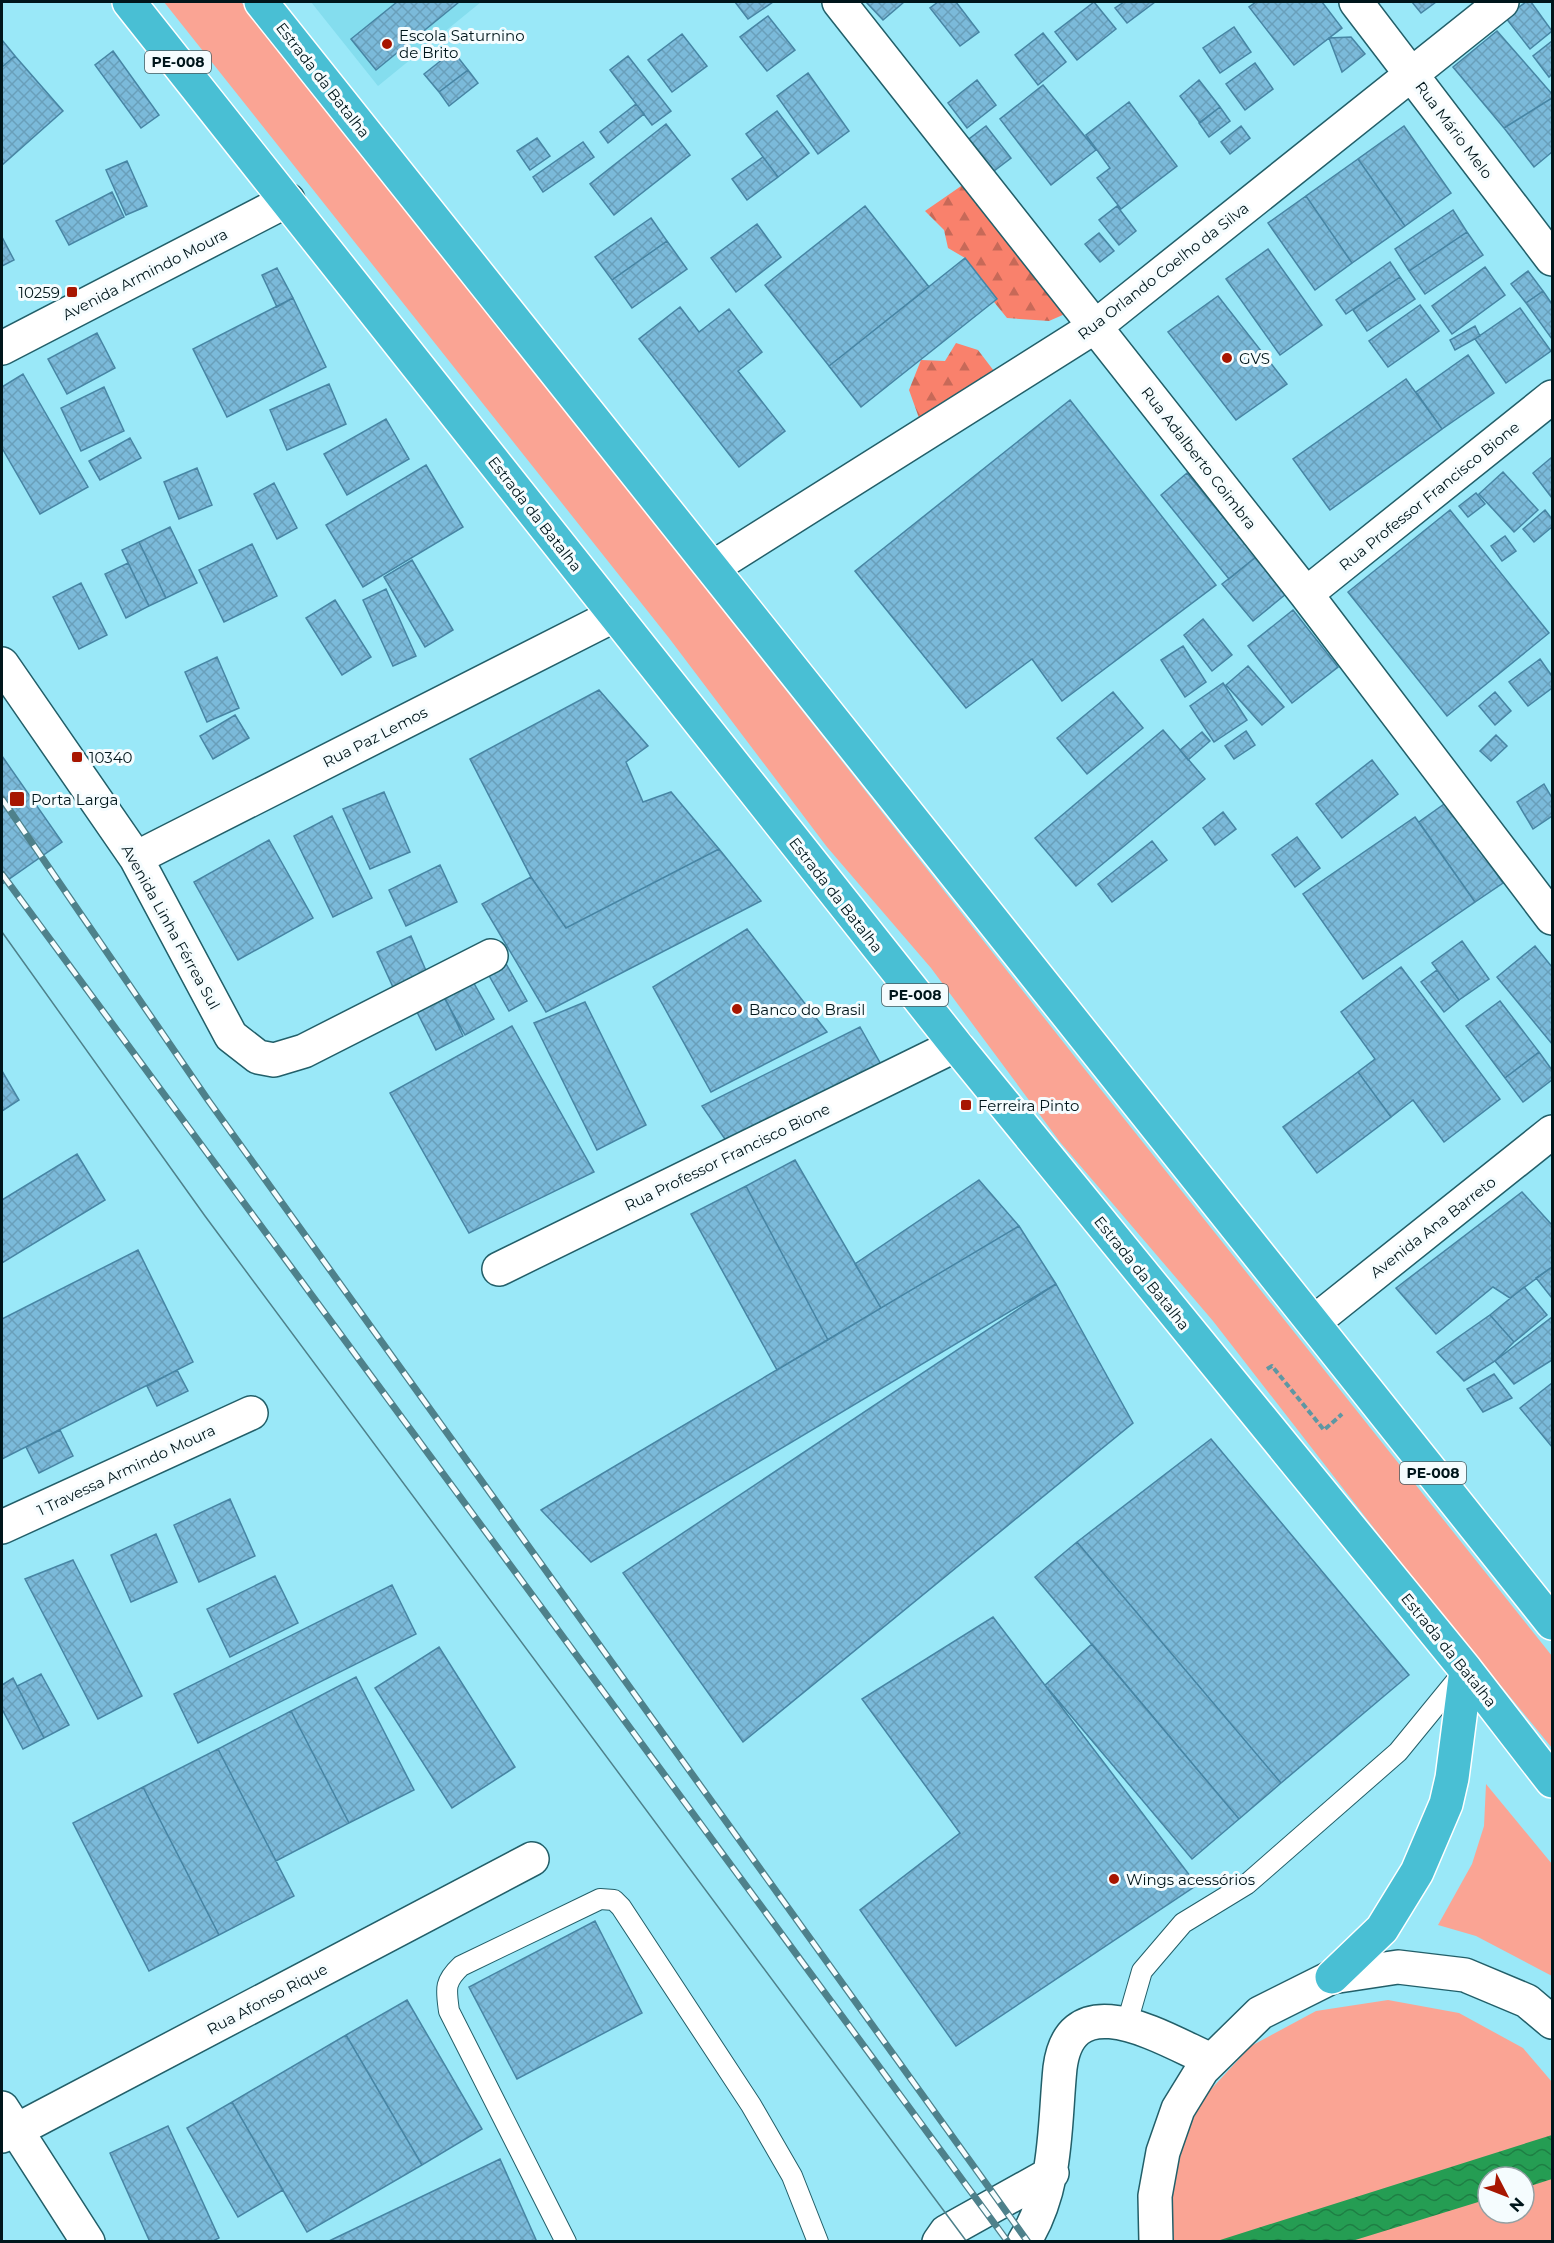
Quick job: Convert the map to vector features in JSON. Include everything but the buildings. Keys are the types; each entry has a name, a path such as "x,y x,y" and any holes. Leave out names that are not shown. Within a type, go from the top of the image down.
{"highway":[{"name":"Estrada da Batalha","path":"129,2 956,1045 1466,1670 1552,1781"},
{"name":"Estrada da Batalha","path":"261,2 1552,1623"},
{"path":"1332,1977 1382,1929 1418,1872 1446,1803 1452,1778 1466,1670"}],"street":[{"name":"Rua Adalberto Coimbra","path":"839,2 1306,594 1552,918"},
{"name":"Rua Mário Melo","path":"1356,2 1552,259"},
{"name":"Rua Orlando Coelho da Silva","path":"712,568 1096,326 1502,2"},
{"name":"Avenida Armindo Moura","path":"2,348 288,200"},
{"name":"Rua Professor Francisco Bione","path":"1306,594 1552,397"},
{"name":"Rua Paz Lemos","path":"136,858 615,615"},
{"name":"Avenida Linha Férrea Sul","path":"2,664 136,858 231,1036 258,1058 274,1060 304,1051 491,956"},
{"name":"Rua Professor Francisco Bione","path":"499,1269 956,1045"},
{"name":"Avenida Ana Barreto","path":"1314,1322 1552,1132"},
{"name":"1 Travessa Armindo Moura","path":"2,1527 251,1413"},
{"name":"Rua Afonso Rique","path":"7,2125 532,1859"},
{"path":"1156,2241 1155,2196 1163,2152 1178,2109 1202,2070 1260,2013 1332,1977 1398,1967 1465,1975 1527,2001 1552,2022"},
{"path":"1024,2241 1037,2220 1052,2173 1062,2050 1068,2038 1078,2028 1095,2022 1127,2023 1211,2060"},
{"path":"7,2125 88,2241"},
{"path":"939,2241 946,2232 1052,2173"}],"lane":[{"path":"1127,2023 1142,1971 1183,1923 1247,1884 1398,1752 1466,1670"},
{"path":"566,2241 449,2011 446,1991 450,1977 461,1966 559,1917 600,1899 608,1898 621,1907 751,2106 792,2176 818,2241"}],"path":[{"path":"1238,1391 1272,1366 1324,1430 1368,1391"}],"shaded area":[{"path":"164,2 241,2 275,42 1075,1057 1552,1656 1552,1748 1412,1577 1213,1321 1060,1142 931,968 827,847 669,638"},
{"name":"Escola Saturnino de Brito","path":"311,2 481,2 378,86"},
{"path":"1486,1784 1552,1864 1552,1976 1476,1936 1438,1925 1472,1864 1484,1826"},
{"path":"1388,2000 1459,2013 1523,2048 1552,2082 1552,2241 1168,2242 1173,2165 1202,2099 1251,2046 1316,2011"}],"green space":[{"path":"967,182 1065,314 1049,321 1007,318 994,302 997,299 965,258 948,248 944,230 925,211"},
{"path":"956,343 978,350 997,375 956,414 919,418 909,390 921,360 945,361"}],"water":[{"path":"1552,2135 1552,2179 1536,2184 1536,2165 1476,2165 1476,2203 1352,2241 1217,2241"}],"tram line":[{"path":"2,932 205,1216 967,2242"}],"railway":[{"path":"2,799 208,1100 1028,2242"},
{"path":"2,874 1008,2242"}],"place":[{"name":"Escola Saturnino de Brito","path":"387,44"},
{"name":"10259","path":"72,292"},
{"name":"GVS","path":"1227,358"},
{"name":"10340","path":"77,757"},
{"name":"Porta Larga","path":"17,799"},
{"name":"Banco do Brasil","path":"737,1009"},
{"name":"Ferreira Pinto","path":"966,1105"},
{"name":"Wings acessórios","path":"1114,1879"}]}
